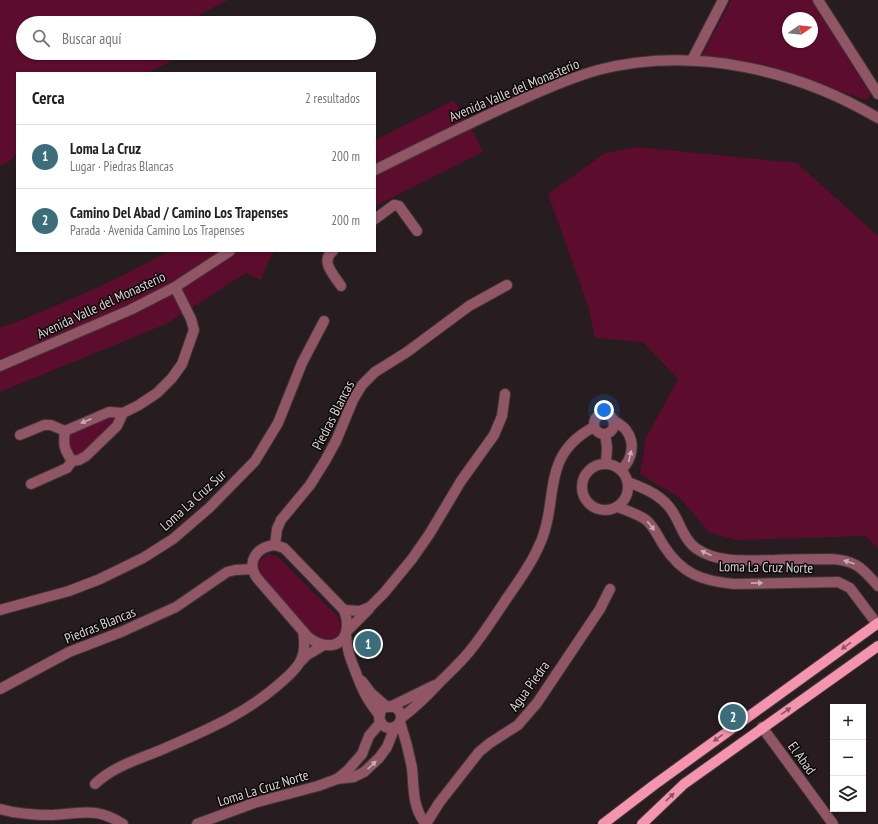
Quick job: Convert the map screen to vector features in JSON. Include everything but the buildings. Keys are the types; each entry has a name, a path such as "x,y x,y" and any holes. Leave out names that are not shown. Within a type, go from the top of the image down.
{"main road":[{"path":"603,824 654,785 878,624"},
{"path":"642,824 684,784 762,727 878,646"}],"street":[{"path":"692,60 723,0"},
{"path":"818,0 878,94"},
{"name":"Avenida Valle del Monasterio","path":"376,170 464,126 578,76 616,66 635,63 692,60 734,65 786,78 832,95 878,118"},
{"path":"376,218 394,205 399,206 417,231"},
{"name":"Avenida Valle del Monasterio","path":"0,366 130,310 175,287 228,252"},
{"path":"330,252 326,259 327,264 342,286"},
{"name":"Piedras Blancas","path":"275,545 277,529 281,520 304,494 326,461 356,394 366,381 375,372 407,352 469,306 507,285"},
{"path":"72,460 79,460 86,456 117,426 123,414 157,393 172,378 182,364 194,330 192,319 175,287"},
{"name":"Loma La Cruz Sur","path":"0,610 69,591 143,558 173,539 209,508 255,461 278,423 302,363 324,321"},
{"path":"95,784 110,772 206,730 246,709 285,679 307,655 342,640 346,633 384,593 430,534 461,481 494,435 502,416 505,394"},
{"path":"20,435 44,425 51,425 65,431 109,412 123,414"},
{"path":"614,420 614,428 609,433 600,434 594,426 595,418 600,414 607,414 624,427 630,438 632,448 631,458 627,465 621,470"},
{"path":"351,663 328,645 313,640 303,631 257,578 252,569 253,560 256,554 264,548 275,545 280,546 288,552 344,610 347,621 346,633 351,663 366,698 385,727 388,728 399,722 415,708 462,660 479,640 531,562 538,548 548,522 554,476 558,463 570,445 584,432 594,426"},
{"path":"65,431 63,442 65,451 72,460"},
{"path":"605,434 607,447 606,464"},
{"path":"31,484 67,468 72,460"},
{"path":"606,464 621,470 628,482 627,494 618,507 604,511 596,509 587,503 583,496 581,485 585,474 589,470 596,465 606,464"},
{"name":"Loma La Cruz Norte","path":"628,482 657,495 674,513 687,539 697,549 712,556 737,560 845,560 861,568 878,586"},
{"name":"Loma La Cruz Norte","path":"618,507 637,514 646,520 676,562 695,575 719,582 734,584 838,582 850,588 878,624"},
{"name":"Piedras Blancas","path":"0,689 69,652 120,632 176,607 227,572 252,569"},
{"name":"Agua Piedra","path":"399,722 408,748 417,809 421,818 426,824 439,804 479,752 518,725 537,703 600,609 610,589"},
{"path":"344,610 360,612 370,607"},
{"path":"301,661 305,648 303,631"},
{"path":"358,677 389,707 399,711 399,722"},
{"path":"380,719 384,709 439,683"},
{"name":"Loma La Cruz Norte","path":"336,779 348,770 362,754 369,736 380,719"},
{"name":"Loma La Cruz Norte","path":"197,824 254,803 318,786 336,779 354,777 372,766 387,747 399,722"},
{"name":"El Abad","path":"762,727 833,824"},
{"path":"0,809 22,814 36,815 91,812 110,817 123,824"}],"shaded area":[{"path":"0,0 228,0 199,16 16,16 16,60 173,60 149,72 16,72 16,155 7,163 0,166"},
{"path":"731,0 812,0 870,93 869,98 866,100 765,65 702,56"},
{"path":"454,100 475,135 483,152 376,206 376,139"},
{"path":"638,147 797,163 878,236 878,549 866,536 736,540 709,532 680,498 640,474 646,438 678,379 643,342 595,338 588,306 548,194 605,153"},
{"path":"167,252 274,252 268,262 261,280 246,273 166,324 0,392 0,328 43,311 128,273"},
{"path":"104,417 115,417 115,420 86,452 75,456 71,455 67,437 69,433"},
{"path":"268,554 277,556 338,617 341,627 337,636 328,640 320,640 312,635 258,574 257,568 260,560"}],"place":[{"name":"Loma La Cruz","path":"368,644"},
{"name":"Camino Del Abad / Camino Los Trapenses","path":"733,717"}]}
